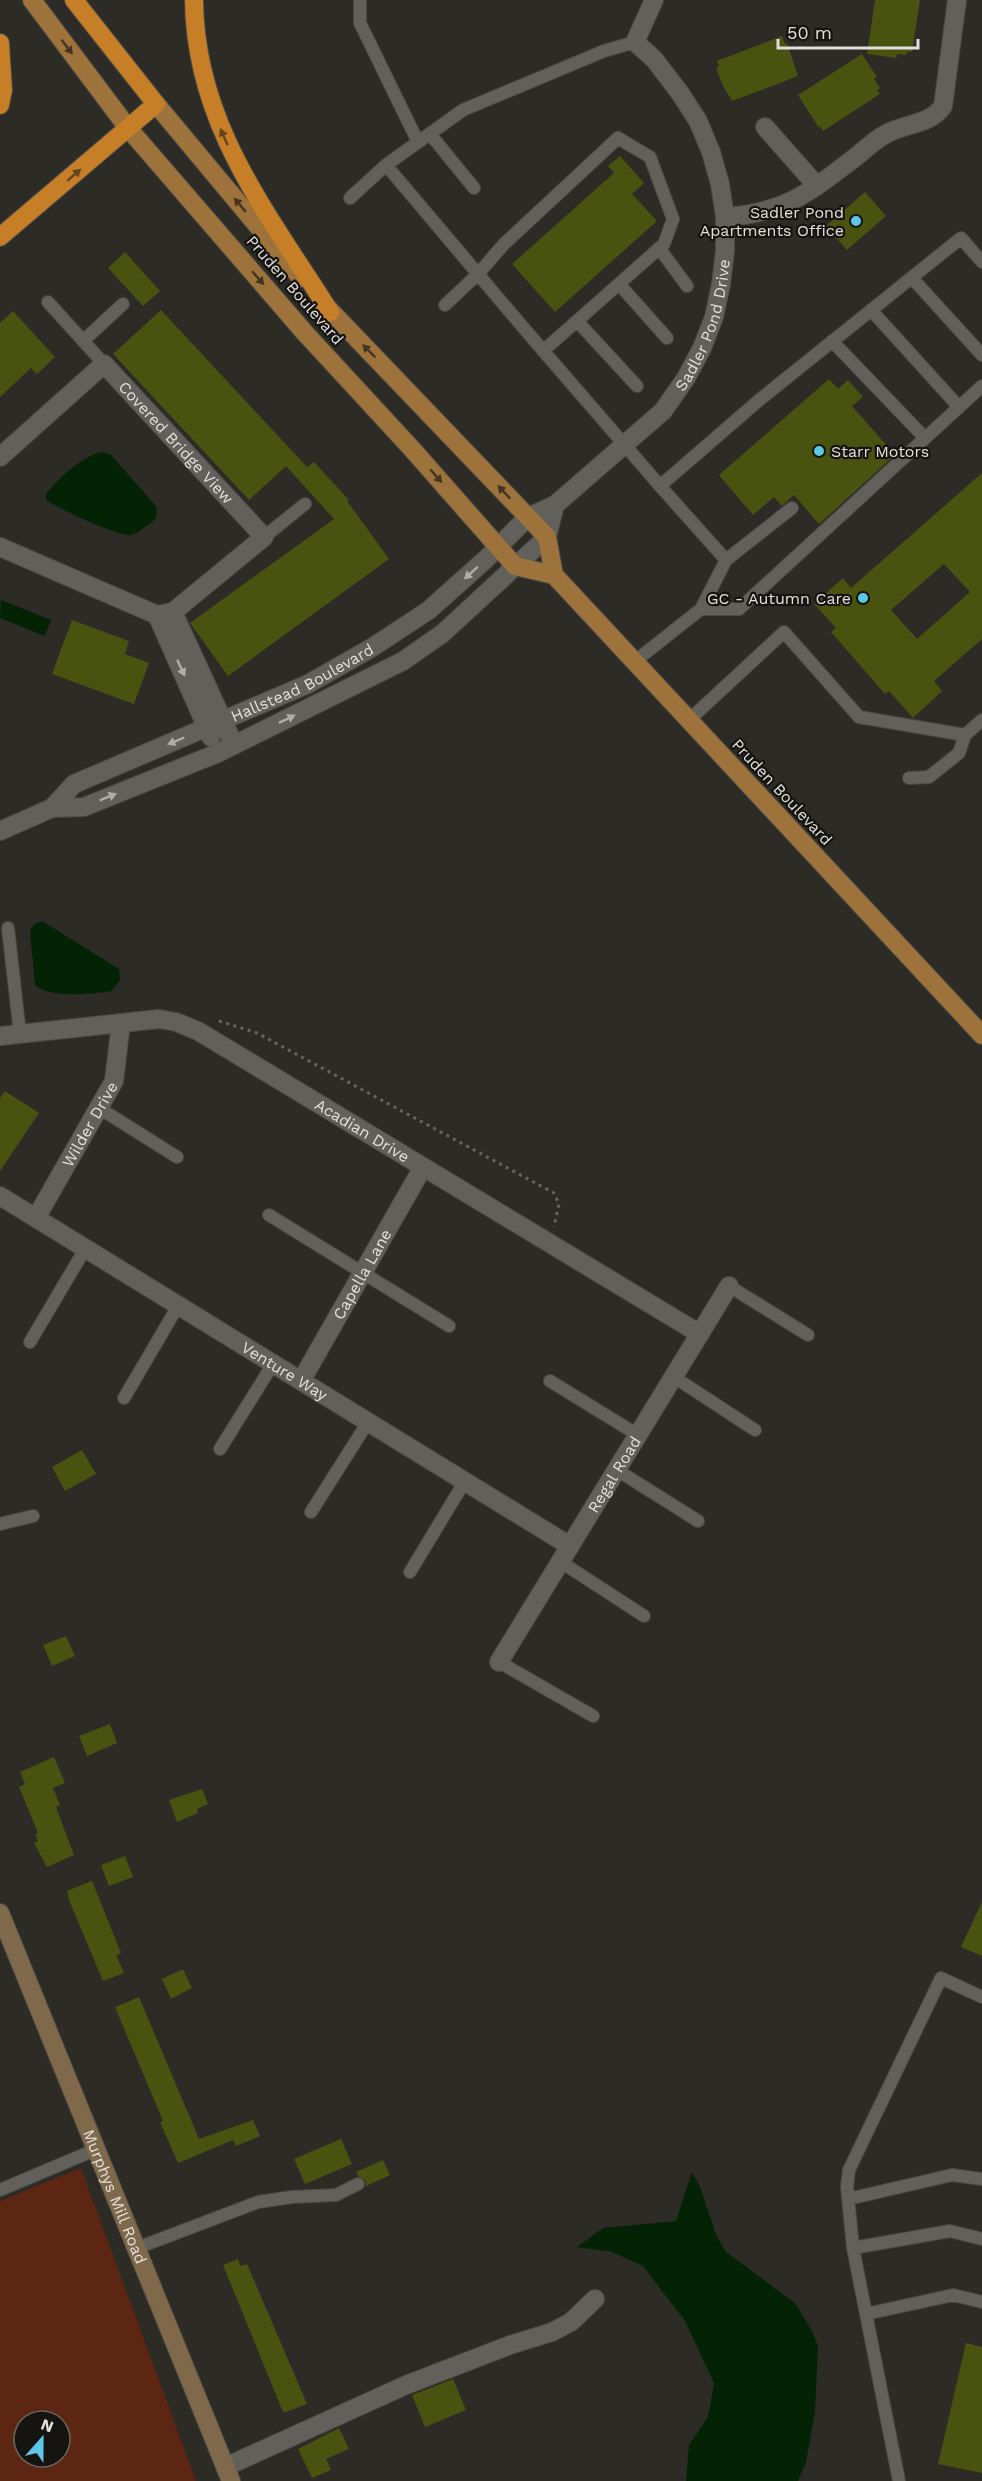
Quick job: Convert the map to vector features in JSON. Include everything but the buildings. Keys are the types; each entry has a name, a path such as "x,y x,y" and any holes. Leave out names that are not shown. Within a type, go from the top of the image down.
{"highway":[{"name":"Pruden Boulevard","path":"74,0 156,104"},
{"path":"194,0 197,47 209,99 223,137 241,172 330,312"},
{"path":"0,43 3,90 0,105"},
{"path":"0,237 156,104"}],"main road":[{"name":"Pruden Boulevard","path":"32,0 128,128 305,333 405,440 515,566"},
{"name":"Pruden Boulevard","path":"156,104 330,312 547,537"},
{"path":"515,566 554,575 547,537"},
{"name":"Pruden Boulevard","path":"554,575 982,1035"}],"street":[{"path":"635,42 654,0"},
{"path":"725,217 770,211 789,204 817,186 885,134 937,115 942,106 957,0"},
{"name":"Sadler Pond Drive","path":"528,517 555,506 663,411 686,378 702,348 714,317 725,250 725,217 711,152 698,121 680,93 654,60 635,42"},
{"path":"765,127 817,186"},
{"path":"0,457 104,364"},
{"name":"Covered Bridge View","path":"104,364 264,537"},
{"path":"515,566 547,537 555,506"},
{"name":"Hallstead Boulevard","path":"52,808 74,784 308,684 373,647 429,610 528,517"},
{"path":"165,613 264,537"},
{"path":"0,547 165,613 226,749"},
{"name":"Hallstead Boulevard","path":"0,831 52,808 84,807 226,749 404,661 443,633 515,566"},
{"name":"Acadian Drive","path":"0,1036 159,1019 176,1022 198,1031 700,1334"},
{"name":"Wilder Drive","path":"36,1218 114,1081 121,1023"},
{"name":"Capella Lane","path":"300,1381 423,1167"},
{"name":"Venture Way","path":"0,1196 465,1481 565,1554"},
{"name":"Regal Road","path":"500,1662 729,1286"},
{"name":"Murphys Mill Road","path":"0,1913 228,2474"},
{"path":"228,2474 406,2385 510,2345 552,2332 571,2322 595,2299"}],"lane":[{"path":"360,0 360,23 418,142"},
{"path":"350,198 386,165 463,110 604,51 635,42"},
{"path":"430,134 474,188"},
{"path":"445,305 478,274 504,244 618,138 650,157 673,219 664,244 543,351"},
{"path":"386,165 543,351 726,560"},
{"path":"660,486 758,401 961,238 982,262"},
{"path":"659,248 687,286"},
{"path":"912,278 982,355"},
{"path":"619,284 668,338"},
{"path":"48,302 104,364"},
{"path":"83,341 123,304"},
{"path":"872,310 959,407"},
{"path":"577,321 637,386"},
{"path":"832,341 926,438"},
{"path":"701,609 739,609 982,386"},
{"path":"264,537 304,504"},
{"path":"634,662 701,609 726,560 792,508"},
{"path":"688,720 784,632 859,717 965,735"},
{"path":"909,778 929,777 959,753 965,735 982,720"},
{"path":"8,928 20,1034"},
{"path":"99,1108 177,1157"},
{"path":"269,1215 449,1326"},
{"path":"30,1342 85,1249"},
{"path":"729,1286 808,1335"},
{"path":"124,1398 178,1306"},
{"path":"220,1449 273,1364"},
{"path":"674,1377 755,1430"},
{"path":"550,1381 638,1435"},
{"path":"311,1512 368,1422"},
{"path":"617,1470 698,1521"},
{"path":"410,1572 465,1481"},
{"path":"0,1524 33,1516"},
{"path":"565,1554 644,1616"},
{"path":"500,1662 593,1716"},
{"path":"899,2481 853,2248 848,2199 849,2170 942,1978 982,1997"},
{"path":"0,2190 97,2149"},
{"path":"848,2199 952,2175 982,2179"},
{"path":"137,2248 258,2202 292,2197 336,2195 358,2184"},
{"path":"853,2248 950,2231 982,2239"},
{"path":"866,2314 953,2295 982,2302"}],"path":[{"path":"215,1019 257,1033 554,1193 559,1204 557,1221 547,1242"}],"shaded area":[{"path":"102,452 111,455 156,506 155,519 132,535 115,532 46,500 46,494 79,462"},
{"path":"1,600 51,620 45,636 0,618"},
{"path":"42,921 119,969 120,980 112,991 61,994 35,985 30,931 34,924"},
{"path":"81,2168 196,2481 0,2481 0,2201"},
{"path":"692,2172 700,2187 717,2237 726,2252 795,2303 818,2346 815,2412 806,2462 798,2481 686,2481 689,2445 708,2417 714,2383 685,2321 643,2266 612,2252 577,2247 603,2228 676,2221"}],"place":[{"name":"Sadler Pond Apartments Office","path":"856,221"},
{"name":"Starr Motors","path":"819,451"},
{"name":"GC - Autumn Care","path":"863,598"}]}
